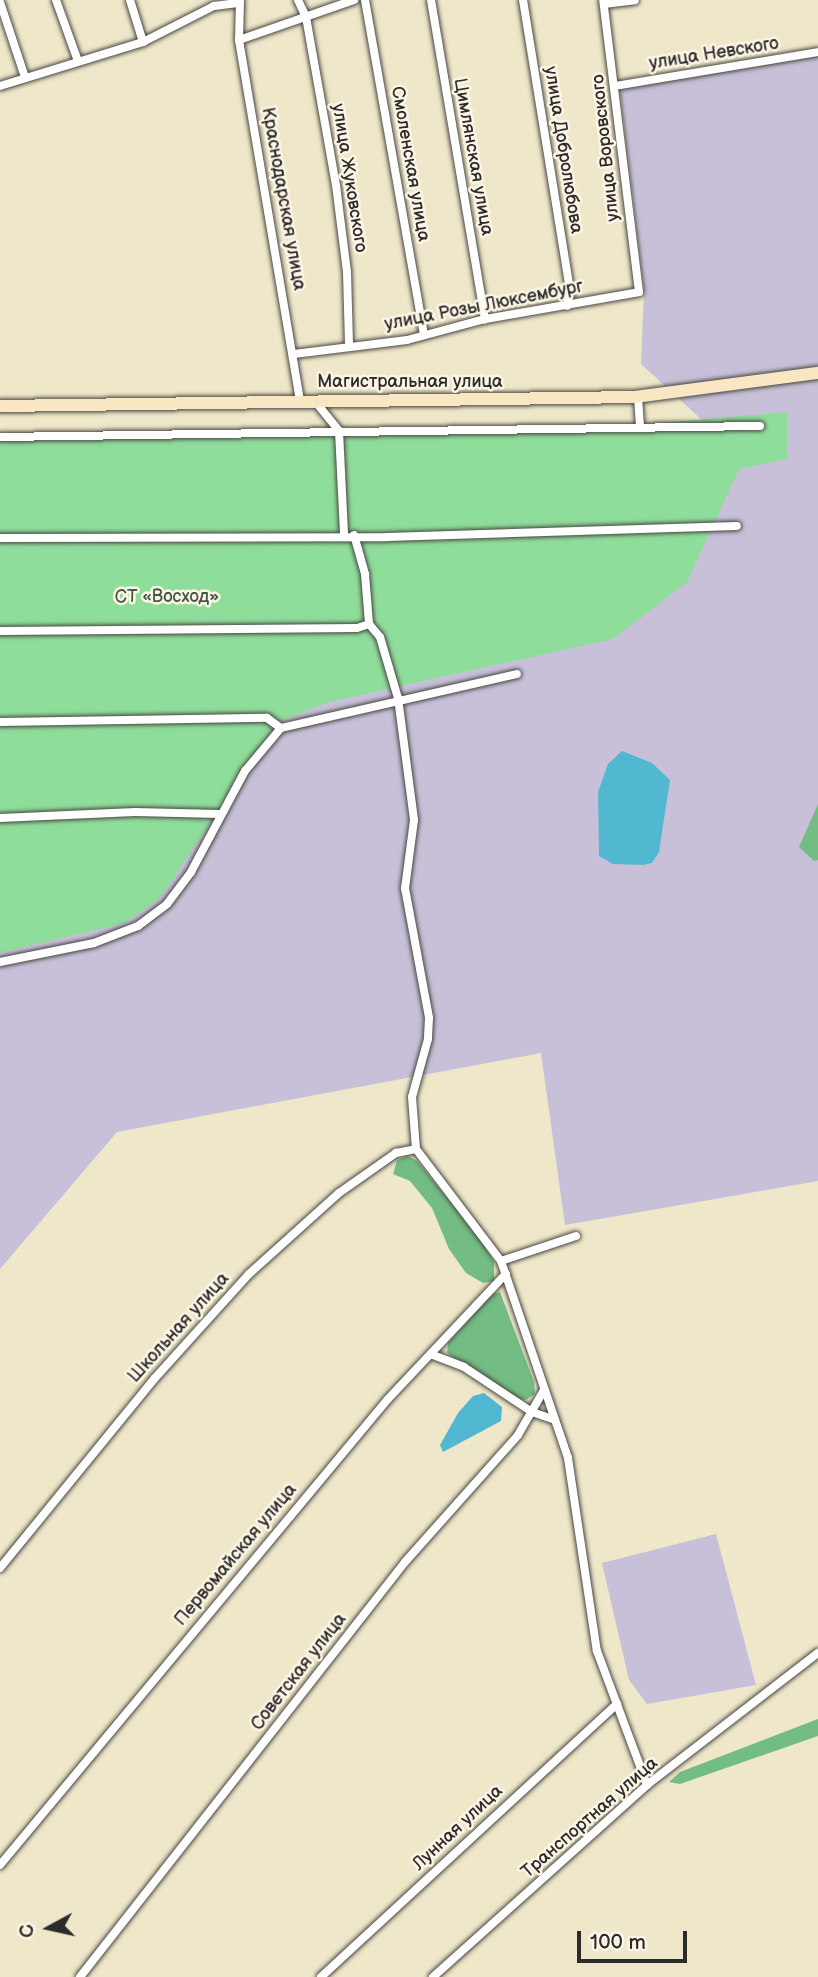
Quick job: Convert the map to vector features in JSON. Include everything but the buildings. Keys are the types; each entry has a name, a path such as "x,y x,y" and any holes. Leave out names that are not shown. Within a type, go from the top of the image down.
{"main road":[{"name":"Магистральная улица","path":"0,407 638,397 818,373"}],"street":[{"path":"56,0 78,61"},
{"path":"130,0 143,42"},
{"name":"улица Жуковского","path":"298,0 306,17 336,185 347,272 349,345"},
{"path":"239,40 354,0"},
{"name":"Смоленская улица","path":"365,0 424,334"},
{"name":"Цимлянская улица","path":"431,0 485,319"},
{"name":"улица Добролюбова","path":"523,0 570,291 567,306"},
{"path":"604,2 635,0"},
{"path":"0,86 143,42 212,3 239,1"},
{"name":"Краснодарская улица","path":"239,1 239,40 300,401"},
{"path":"0,2 25,77"},
{"name":"улица Воровского","path":"604,2 639,292"},
{"name":"улица Невского","path":"615,86 818,52"},
{"name":"улица Розы Люксембург","path":"294,354 424,334 485,319 639,292"},
{"path":"638,397 639,426"},
{"path":"314,400 339,431 344,534"},
{"path":"0,437 760,426"},
{"path":"0,538 354,535 737,526"},
{"path":"354,535 365,574 369,624 380,637 398,698 414,820 407,907 429,1018 412,1097 416,1149 501,1261 506,1274 568,1458 591,1627 648,1785"},
{"path":"0,631 357,628 369,624"},
{"path":"0,962 94,943 138,926 167,904 191,872 245,772 281,728 398,698 517,674"},
{"path":"0,722 267,718 281,728"},
{"path":"0,818 135,812 220,814"},
{"name":"Школьная улица","path":"0,1568 155,1378 249,1274 339,1193 396,1153 416,1149"},
{"path":"501,1261 576,1236"},
{"name":"Первомайская улица","path":"0,1865 388,1399 433,1355 506,1274"},
{"path":"433,1355 464,1367 532,1412 555,1420"},
{"name":"Советская улица","path":"80,1977 405,1562 518,1435 544,1390"},
{"name":"Транспортная улица","path":"433,1977 648,1785 818,1653"},
{"name":"Лунная улица","path":"321,1977 617,1704"}],"shaded area":[{"path":"818,52 818,1181 565,1225 541,1053 117,1132 0,1269 0,924 275,695 738,453 641,364 644,289 620,90"},
{"path":"716,1534 756,1685 647,1704 629,1680 602,1563"}],"green space":[{"name":"СТ «Восход»","path":"787,412 787,459 739,469 687,582 613,639 329,702 276,723 161,897 124,923 0,953 0,433 649,424"},
{"path":"818,804 818,860 814,861 799,847"},
{"path":"408,1156 417,1161 478,1236 494,1262 494,1281 483,1283 466,1273 449,1249 432,1208 410,1181 393,1174 397,1160"},
{"path":"500,1292 534,1382 535,1394 526,1400 513,1398 447,1353 448,1343 492,1294"},
{"path":"818,1719 818,1736 680,1784 669,1782 680,1772"}],"water":[{"path":"622,751 652,763 670,780 659,852 652,863 613,864 599,856 598,792 608,764"},
{"path":"484,1393 502,1407 501,1421 443,1452 440,1445 458,1413 473,1396"}]}
